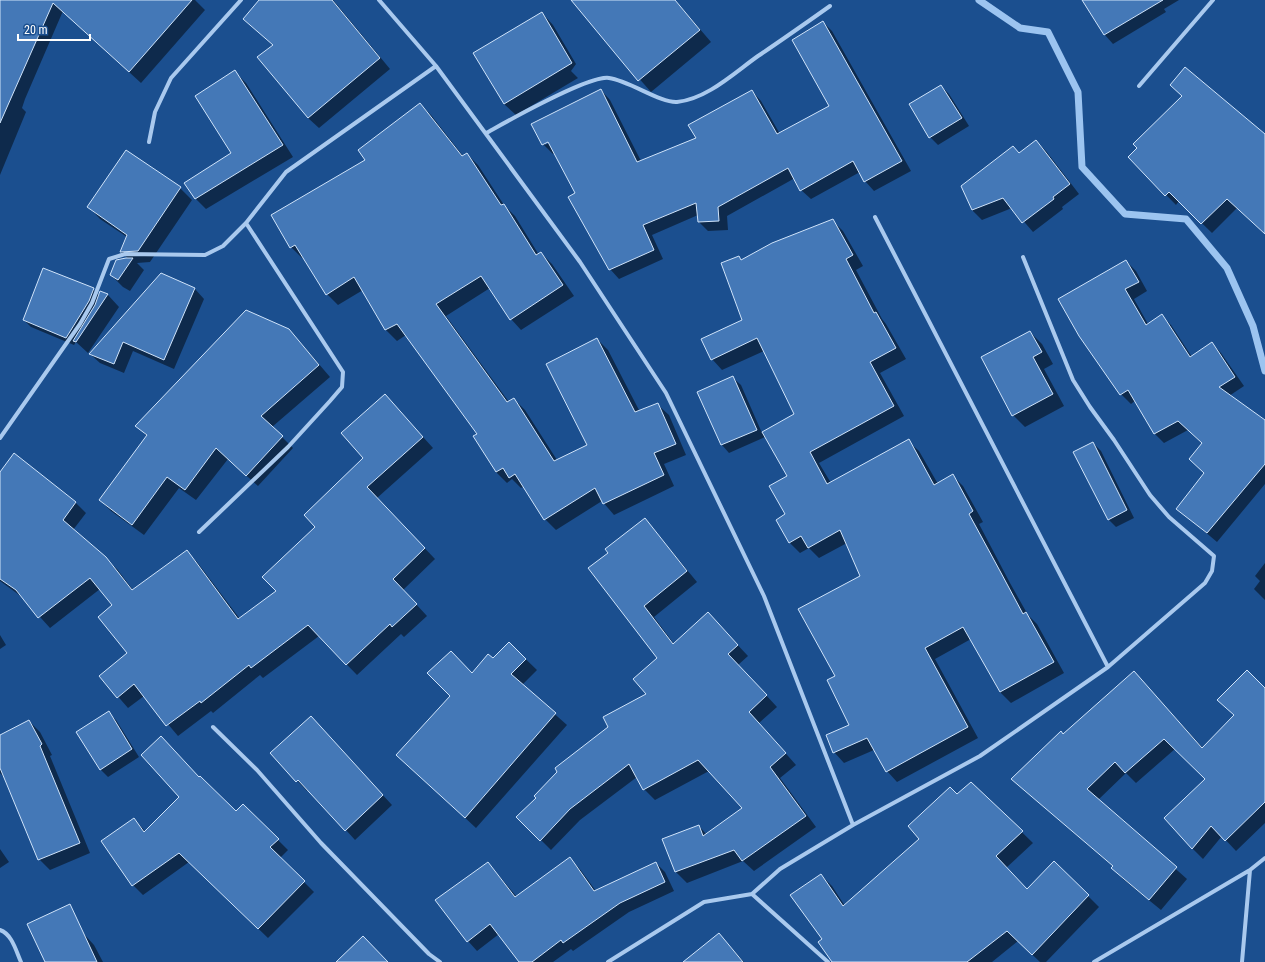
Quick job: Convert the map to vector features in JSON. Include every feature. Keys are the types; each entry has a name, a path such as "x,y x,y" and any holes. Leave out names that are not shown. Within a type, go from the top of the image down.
{"street":[{"path":"149,142 155,112 171,78 241,0"},
{"path":"379,0 436,66 486,133 580,262 666,393 764,596 853,825"},
{"path":"1139,86 1212,0"},
{"path":"486,133 576,87 596,79 608,78 631,84 665,100 677,102 702,95 830,6"},
{"path":"0,438 80,324 92,303 109,259 125,254 205,255 223,246 246,223 286,172 436,66"},
{"path":"875,217 1108,666"},
{"path":"199,532 288,447 342,387 343,372 246,223"},
{"path":"608,962 704,902 752,894 780,869 853,825 980,756 1108,666 1204,583 1212,571 1214,556 1169,517 1150,495 1073,380 1023,257"},
{"path":"213,727 257,770 321,843 429,954 440,962"},
{"path":"1094,962 1250,870 1265,858"},
{"path":"1242,962 1250,870"},
{"path":"752,894 828,962"},
{"path":"0,930 4,931 12,941 20,962"}],"building":[{"path":"0,0 192,0 129,72 53,3 0,123"},
{"path":"259,0 332,0 380,58 308,118 257,57 273,45 243,19"},
{"path":"571,0 675,0 700,30 638,81"},
{"path":"1082,0 1163,0 1104,35"},
{"path":"542,12 572,63 504,104 473,53"},
{"path":"823,21 902,161 864,182 853,161 800,191 788,168 718,207 719,221 698,222 696,203 643,225 654,250 609,270 568,197 575,193 548,142 542,145 531,124 601,89 637,162 696,138 688,125 752,90 777,134 829,106 792,40"},
{"path":"1185,67 1265,134 1265,234 1227,199 1201,224 1169,192 1165,196 1128,157 1137,148 1133,144 1182,96 1170,85"},
{"path":"235,70 283,145 195,199 184,183 231,153 195,96"},
{"path":"941,85 962,118 929,138 909,104"},
{"path":"420,103 462,156 467,153 501,205 504,204 536,255 541,252 563,285 510,320 481,276 436,304 507,402 514,398 554,461 587,445 546,364 597,338 635,412 658,403 676,444 654,453 664,475 603,504 595,488 544,520 515,474 509,478 503,468 496,472 473,436 477,434 397,324 385,330 354,277 326,295 295,245 290,248 271,215 365,160 358,150"},
{"path":"1036,140 1070,184 1053,197 1054,199 1022,223 1003,198 972,210 961,186 1013,146 1019,153"},
{"path":"126,150 181,187 138,251 120,252 127,235 87,207"},
{"path":"833,219 853,255 846,259 874,313 876,312 896,348 870,362 894,406 810,452 827,484 909,439 934,485 953,474 973,511 969,514 1023,614 1026,612 1054,662 1000,692 963,627 925,648 968,727 886,772 867,738 833,753 826,735 849,725 827,680 835,676 798,609 860,576 840,530 808,548 801,536 789,543 776,520 785,514 769,486 787,476 762,432 794,414 757,338 711,360 701,339 742,320 721,263 739,256 741,260 772,243"},
{"path":"133,258 118,280 110,275 116,260"},
{"path":"1126,260 1139,282 1125,289 1146,325 1162,314 1190,357 1212,342 1235,377 1219,387 1265,420 1265,464 1207,533 1176,509 1204,473 1189,459 1202,443 1178,421 1154,434 1128,390 1120,395 1079,336 1058,299"},
{"path":"43,268 94,288 89,301 66,338 23,320"},
{"path":"161,273 195,288 164,360 123,342 114,364 89,354"},
{"path":"100,291 108,294 76,342 73,341 95,305"},
{"path":"246,310 289,329 319,365 261,416 283,436 246,476 216,448 185,490 167,477 132,525 99,500 147,435 135,426"},
{"path":"1030,331 1042,352 1033,357 1053,394 1012,416 981,357"},
{"path":"733,376 757,430 721,445 697,392"},
{"path":"385,394 423,437 367,487 425,548 393,579 417,604 392,627 390,624 346,665 308,625 251,668 249,665 201,703 200,701 166,726 134,684 117,698 99,676 127,653 98,617 112,605 90,578 38,618 16,590 0,579 0,472 14,453 76,502 63,520 106,557 132,590 187,550 238,619 276,591 262,577 315,527 304,515 363,458 341,433"},
{"path":"1093,442 1127,510 1108,520 1073,452"},
{"path":"645,518 687,571 644,606 673,644 708,612 738,645 728,654 767,695 749,712 786,753 770,767 806,816 742,861 734,850 675,872 662,839 699,825 703,836 742,808 698,760 643,790 629,764 570,809 540,841 516,817 536,798 534,796 557,772 555,768 608,727 603,717 646,694 633,679 657,658 588,568 608,553 605,549"},
{"path":"509,642 526,659 511,674 556,713 465,818 396,755 450,696 427,673 451,651 472,673 488,654 493,658"},
{"path":"1247,670 1265,688 1265,802 1225,841 1211,826 1192,849 1164,818 1205,779 1164,739 1125,773 1115,762 1087,789 1177,867 1149,900 1111,868 1113,866 1011,779 1061,731 1063,734 1134,671 1202,748 1234,715 1217,700"},
{"path":"109,711 132,749 100,770 76,732"},
{"path":"311,716 383,795 345,831 298,780 296,782 270,753"},
{"path":"29,720 42,744 40,746 80,843 38,860 0,768 0,735"},
{"path":"161,736 199,777 200,776 236,811 243,804 279,839 270,847 305,881 258,929 179,853 132,886 101,841 134,818 144,832 179,797 141,755"},
{"path":"971,782 1023,831 996,856 1027,889 1054,861 1089,895 1032,955 1007,931 967,962 832,962 818,942 822,939 790,895 821,874 843,906 919,839 908,826 950,787 957,794"},
{"path":"570,857 594,891 656,862 665,882 620,903 563,943 561,940 532,962 519,962 490,924 467,942 435,900 488,862 515,897"},
{"path":"70,904 97,962 45,962 27,924"},
{"path":"719,933 743,962 683,962"},
{"path":"363,936 388,962 336,962"}],"waterway":[{"path":"979,0 1020,28 1048,32 1078,92 1082,167 1125,214 1186,219 1227,268 1253,326 1265,371"}]}
